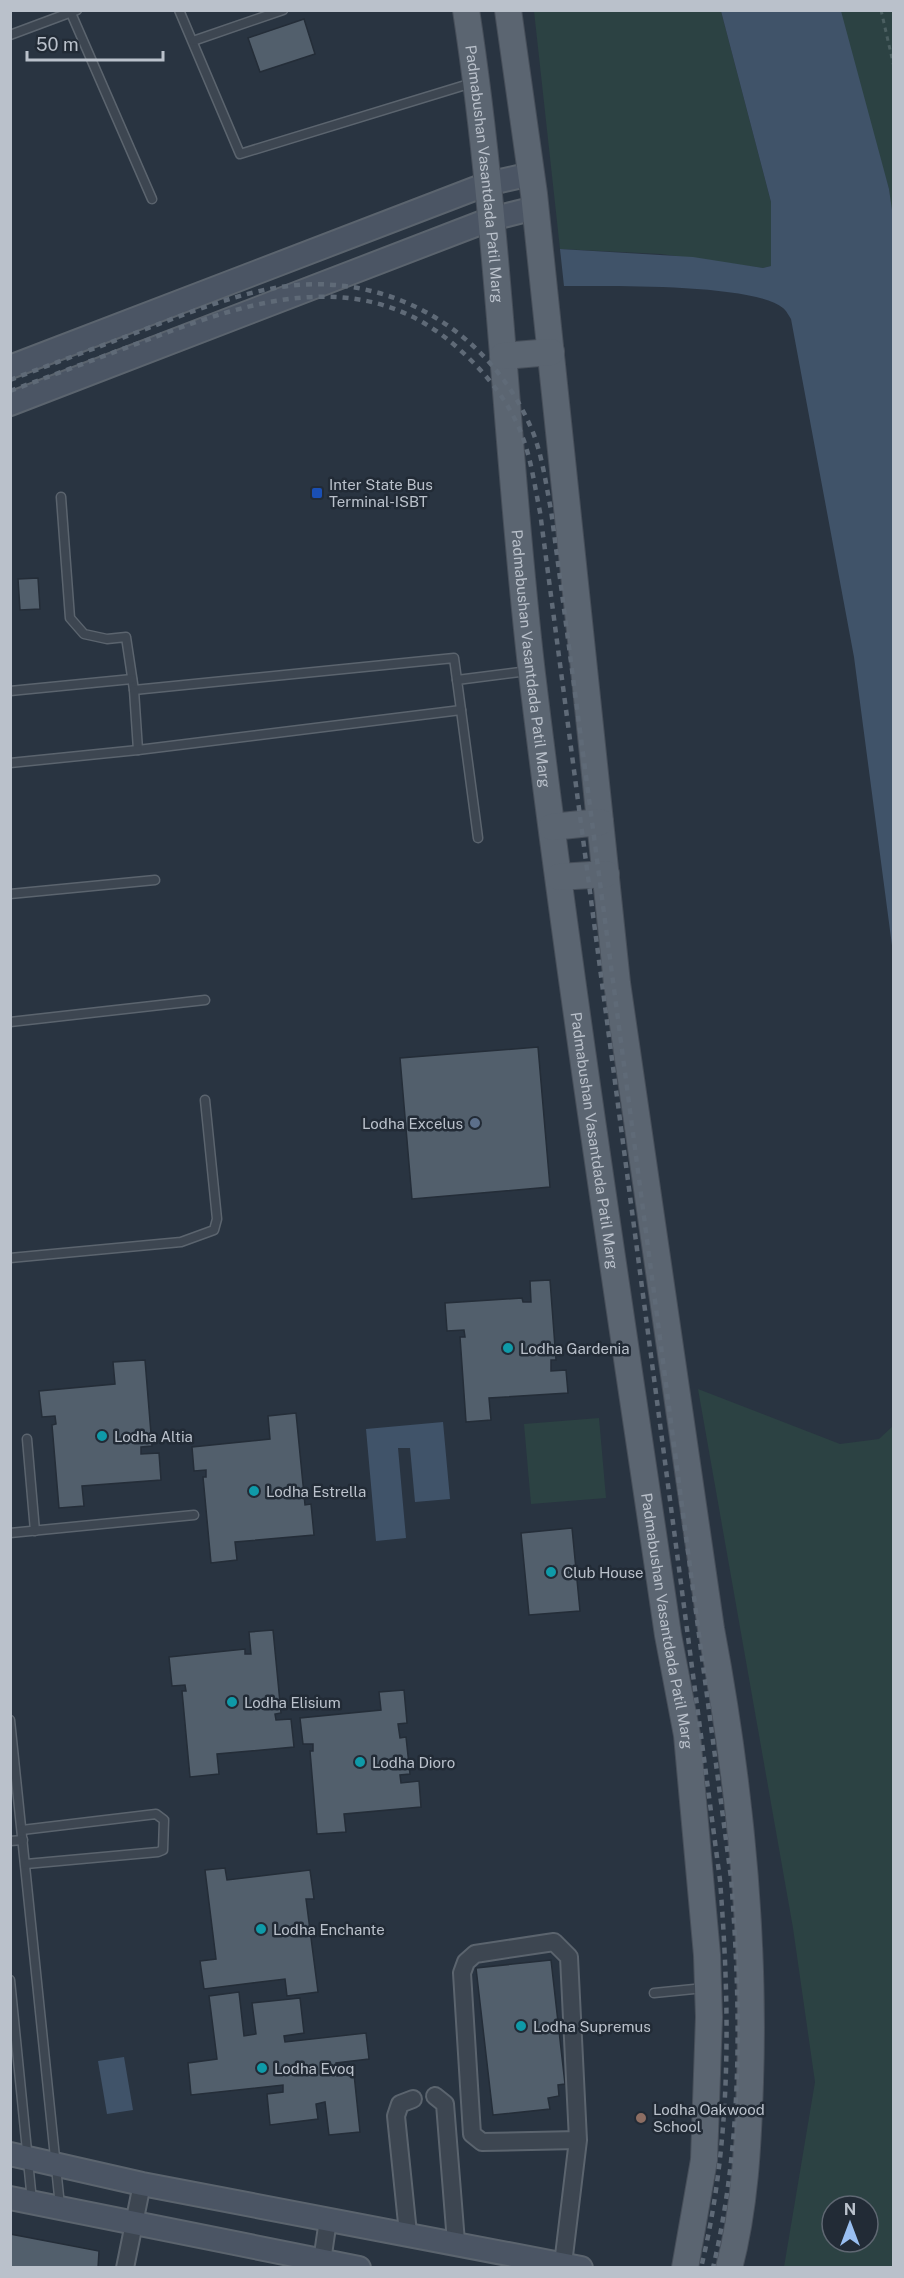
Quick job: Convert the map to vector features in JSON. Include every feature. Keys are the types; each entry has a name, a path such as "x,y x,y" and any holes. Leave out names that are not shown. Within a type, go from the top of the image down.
{"main road":[{"name":"Padmabushan Vasantdada Patil Marg","path":"466,10 477,82 488,184 532,670 552,827 666,1624 687,1735 708,1987 704,2160 685,2268"},
{"path":"508,10 536,208 624,1030 711,1629 730,1730 750,1952 752,2017 747,2164 729,2268"},
{"path":"10,367 488,184 531,174"},
{"path":"10,404 491,219 536,208"},
{"path":"181,303 194,334"},
{"path":"503,356 551,352"},
{"path":"552,827 600,822"},
{"path":"559,877 606,874"},
{"path":"19,2156 142,2184 456,2242 572,2266"},
{"path":"21,2200 321,2264 359,2268"}],"street":[{"path":"572,2266 578,2140 568,1958 554,1942 475,1954 466,1962 462,1972 472,2134 482,2142 578,2140"},
{"path":"435,2096 445,2104 456,2242"},
{"path":"408,2233 396,2116 400,2104 413,2098"},
{"path":"125,2268 142,2184"},
{"path":"321,2264 328,2220"}],"lane":[{"path":"179,10 240,154 477,82"},
{"path":"193,42 283,10"},
{"path":"10,34 74,12 152,199"},
{"path":"61,497 70,618 84,634 107,639 126,637 134,690 138,750"},
{"path":"134,690 454,658 478,838"},
{"path":"457,680 532,670"},
{"path":"10,691 132,679"},
{"path":"10,763 138,750 461,710"},
{"path":"10,894 155,880"},
{"path":"10,1022 205,1000"},
{"path":"10,1258 181,1242 214,1230 217,1219 205,1100"},
{"path":"27,1439 35,1531"},
{"path":"10,1533 194,1515"},
{"path":"10,1720 61,2208"},
{"path":"22,1830 156,1814 164,1820 164,1845 163,1850 158,1852 26,1864"},
{"path":"10,1841 24,1840"},
{"path":"10,1980 21,2200"},
{"path":"654,1993 708,1987"}],"path":[{"path":"882,10 894,68"}],"green space":[{"path":"534,11 721,11 771,202 771,266 763,268 661,254 560,249"},
{"path":"833,11 893,11 893,224 889,189"},
{"path":"698,1389 840,1444 879,1439 893,1426 893,2267 784,2267 815,2082 793,1928"},
{"path":"599,1418 606,1498 531,1504 524,1424"}],"water":[{"path":"721,11 841,11 889,189 894,224 893,953 854,657 791,319 783,308 766,300 742,294 644,286 564,286 560,249 693,257 763,268 771,266 771,202"},
{"path":"443,1422 450,1499 415,1502 410,1448 398,1448 406,1538 376,1541 366,1429"},
{"path":"124,2057 133,2110 107,2114 98,2061"}],"building":[{"path":"304,19 315,54 260,72 248,38"},
{"path":"38,578 40,609 20,610 18,579"},
{"name":"Lodha Excelus","path":"538,1047 550,1187 412,1199 400,1058"},
{"name":"Lodha Gardenia","path":"550,1280 556,1360 551,1360 551,1371 566,1370 568,1393 489,1398 491,1420 466,1422 460,1337 465,1337 464,1330 447,1331 445,1303 522,1298 523,1302 531,1302 530,1281"},
{"name":"Lodha Altia","path":"145,1360 152,1446 141,1447 141,1454 159,1453 161,1480 82,1486 84,1506 59,1508 52,1425 56,1424 55,1416 42,1417 39,1391 115,1384 113,1362"},
{"name":"Lodha Estrella","path":"296,1413 305,1505 311,1504 314,1535 235,1542 237,1560 211,1563 203,1477 206,1477 206,1470 194,1471 192,1447 270,1439 268,1416"},
{"name":"Club House","path":"572,1528 580,1611 529,1615 521,1533"},
{"name":"Lodha Elisium","path":"273,1630 281,1713 275,1714 276,1720 291,1719 294,1747 217,1754 219,1774 190,1777 182,1691 186,1691 185,1685 172,1686 169,1657 245,1649 245,1654 251,1654 249,1632"},
{"name":"Lodha Dioro","path":"404,1690 407,1723 398,1724 400,1738 406,1737 410,1774 400,1775 401,1783 419,1781 421,1807 344,1814 346,1832 317,1834 310,1751 313,1751 313,1744 303,1744 300,1718 381,1710 379,1692"},
{"name":"Lodha Enchante","path":"225,1868 227,1880 310,1870 314,1899 306,1899 318,1992 287,1996 285,1979 204,1989 200,1961 216,1959 205,1870"},
{"name":"Lodha Supremus","path":"551,1960 565,2084 558,2085 559,2096 548,2098 550,2109 493,2115 476,1968"},
{"name":"Lodha Evoq","path":"239,1992 244,2036 256,2034 252,2003 300,1998 304,2033 284,2036 285,2042 366,2033 369,2059 336,2063 337,2076 354,2074 360,2132 329,2135 325,2102 316,2104 318,2119 270,2125 267,2094 283,2092 283,2085 191,2095 188,2063 217,2059 209,1996"},
{"path":"10,2234 99,2251 98,2268 10,2268"}],"railway":[{"path":"10,380 231,299 281,287 322,284 361,289 398,299 433,316 465,339 493,366 516,399 534,435 551,510 731,1878 738,2025 735,2123 723,2220 713,2268"},
{"path":"10,391 227,312 307,297 346,298 385,306 423,322 459,349 498,391 513,415 524,441 540,512 720,1880 726,1977 726,2074 718,2172 701,2268"}],"place":[{"name":"Inter State Bus Terminal-ISBT","path":"317,493"},
{"name":"Lodha Excelus","path":"475,1123"},
{"name":"Lodha Gardenia","path":"508,1348"},
{"name":"Lodha Altia","path":"102,1436"},
{"name":"Lodha Estrella","path":"254,1491"},
{"name":"Club House","path":"551,1572"},
{"name":"Lodha Elisium","path":"232,1702"},
{"name":"Lodha Dioro","path":"360,1762"},
{"name":"Lodha Enchante","path":"261,1929"},
{"name":"Lodha Supremus","path":"521,2026"},
{"name":"Lodha Evoq","path":"262,2068"},
{"name":"Lodha Oakwood School","path":"641,2118"}]}
